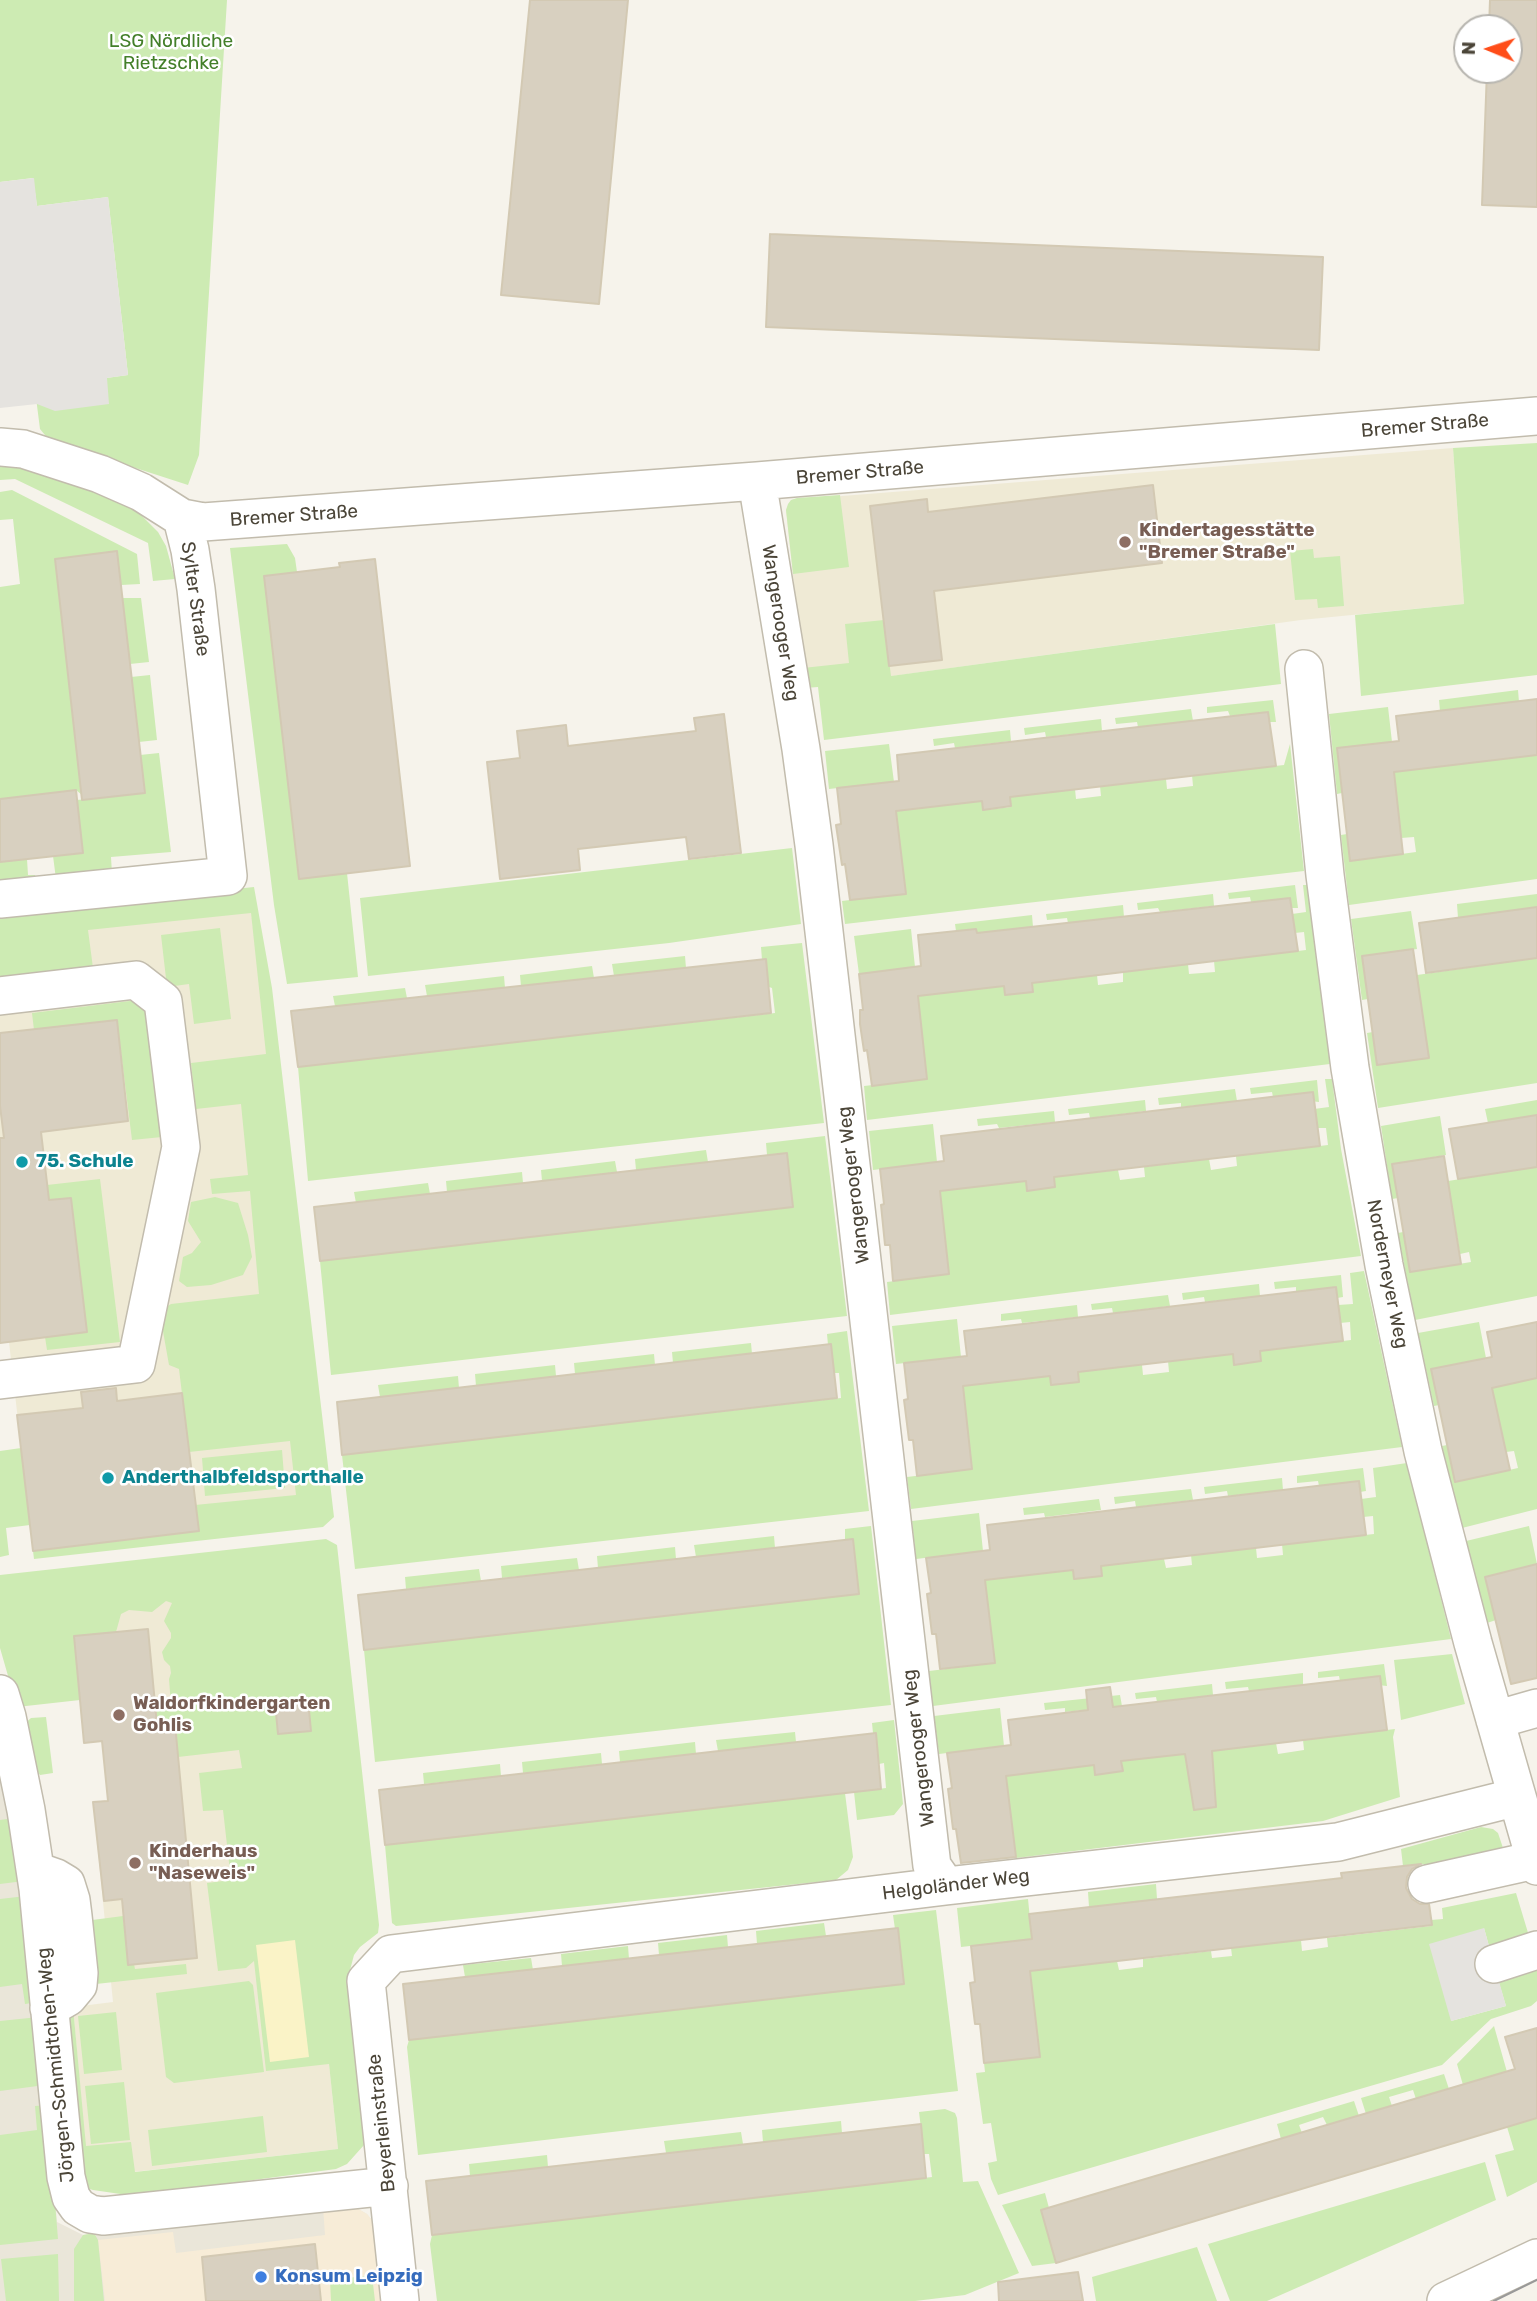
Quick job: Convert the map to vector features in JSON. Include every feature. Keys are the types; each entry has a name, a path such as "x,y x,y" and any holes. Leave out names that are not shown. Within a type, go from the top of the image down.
{"street":[{"name":"Bremer Straße","path":"182,518 203,522 223,521 757,481 1537,416"},
{"name":"Sylter Straße","path":"0,447 23,449 100,474 141,492 182,518 196,589 228,876 0,899"},
{"name":"Wangerooger Weg","path":"757,481 814,845 932,1866 946,1886"},
{"name":"Norderneyer Weg","path":"1304,669 1325,874 1350,1068 1382,1252 1423,1451 1536,1863"},
{"path":"0,996 136,980 163,1001 181,1147 136,1364 0,1380"},
{"name":"Jörgen-Schmidtchen-Weg","path":"0,1694 26,1810 36,1871 66,2176 71,2197 78,2207 90,2214 103,2216 389,2186"},
{"path":"1495,1720 1537,1708"},
{"name":"Helgoländer Weg","path":"391,1954 946,1886 1338,1842 1517,1797"},
{"path":"1427,1884 1536,1863"},
{"path":"1494,1964 1537,1950"},
{"name":"Beyerleinstraße","path":"391,1954 366,1981 400,2301"},
{"path":"1446,2301 1537,2258"}],"shaded area":[{"path":"34,178 37,206 108,197 128,375 107,378 109,404 55,411 37,404 0,408 0,182"},
{"name":"Kindertagesstätte \"Bremer Straße\"","path":"1453,448 1464,604 1301,620 805,688 786,510 791,500"},
{"path":"249,893 322,1518 33,1551 9,1342 0,1342 0,919"},
{"path":"326,1546 329,2063 338,2149 88,2177 73,2007 113,2002 93,1802 108,1800 102,1742 84,1743 74,1637 35,1579"},
{"path":"0,1741 38,2002 57,2222 83,2235 340,2205 355,2207 367,2214 376,2225 386,2301 0,2301"},
{"path":"1484,1928 1506,2006 1451,2021 1429,1944"},
{"path":"323,2207 355,2207 367,2214 376,2225 386,2301 105,2301 98,2240 173,2232 176,2253 325,2235"}],"green space":[{"name":"LSG Nördliche Rietzschke","path":"0,0 227,0 199,455 188,485 49,440 40,429 35,390 106,382 106,378 128,375 108,197 37,206 33,178 0,182"},
{"path":"1537,443 1537,675 1361,696 1355,615 1464,604 1453,448"},
{"path":"0,461 37,468 131,505 158,532 166,546 175,579 153,581 148,543 15,479 0,480"},
{"path":"12,490 137,554 140,584 121,585 116,551 55,559 82,795 76,790 0,799 0,587 20,584 13,519 0,520 0,492"},
{"path":"840,495 849,567 793,574 786,510 788,504 797,498"},
{"path":"287,544 295,558 297,572 264,577 299,879 347,873 358,977 287,984 274,905 230,548"},
{"path":"1313,549 1314,558 1340,556 1344,606 1318,608 1317,599 1295,600 1290,551"},
{"path":"122,598 141,598 149,662 130,664"},
{"path":"884,620 891,676 1275,624 1281,684 824,740 818,687 805,688 803,668 849,663 845,624"},
{"path":"150,675 157,740 139,742 131,677"},
{"path":"1518,690 1519,702 1440,711 1439,700"},
{"path":"1273,700 1276,722 1270,722 1268,712 1230,716 1228,711 1207,713 1207,707"},
{"path":"1388,707 1392,742 1342,793 1337,794 1329,714"},
{"path":"1191,709 1193,721 1138,727 1137,722 1116,724 1115,718"},
{"path":"1101,719 1102,731 1046,737 1045,732 1025,735 1024,728"},
{"path":"1010,730 1011,741 955,748 954,743 934,746 933,739"},
{"path":"889,744 894,782 829,789 825,751"},
{"path":"1290,744 1304,871 845,924 842,901 905,893 896,811 982,801 984,810 1011,807 1010,797 1075,789 1076,799 1101,796 1100,786 1166,779 1167,789 1193,786 1192,775 1284,765"},
{"path":"159,753 171,852 111,857 112,874 56,879 53,856 83,852 77,800 144,793 140,755"},
{"path":"1537,755 1537,879 1349,905 1341,835 1347,834 1350,861 1416,852 1414,837 1401,838 1394,772"},
{"path":"792,848 801,924 669,943 368,976 360,898"},
{"path":"27,859 28,875 35,875 37,881 0,886 0,862"},
{"path":"1295,885 1298,908 1292,908 1290,898 1251,902 1250,897 1229,899 1228,893"},
{"path":"1303,885 1307,885 1330,1064 867,1120 864,1086 927,1079 918,996 1004,986 1006,995 1033,992 1032,983 1097,975 1098,985 1123,982 1123,971 1188,964 1189,974 1215,972 1214,961 1306,950 1304,932 1295,933 1292,914 1306,912"},
{"path":"254,887 272,988 334,1517 323,1527 34,1559 33,1551 198,1531 195,1505 296,1495 290,1441 189,1452 179,1369 169,1365 161,1320 165,1308 171,1304 259,1294 250,1191 212,1194 210,1179 248,1175 241,1104 196,1109 191,1063 266,1054 251,913 88,930 93,968 0,986 0,914"},
{"path":"1213,894 1214,906 1160,912 1158,908 1138,910 1137,903"},
{"path":"1537,894 1537,907 1458,918 1457,904"},
{"path":"1123,905 1124,917 1068,923 1067,918 1047,920 1046,914"},
{"path":"1411,911 1417,949 1362,956 1368,999 1362,1000 1351,919"},
{"path":"1032,915 1033,927 977,933 976,929 956,931 955,924"},
{"path":"220,928 231,1019 194,1024 189,984 167,987 161,935"},
{"path":"911,929 915,967 859,974 854,936"},
{"path":"802,943 824,1123 308,1181 298,1067 775,1013 772,988 769,987 766,960 762,960 761,947"},
{"path":"685,956 686,968 614,976 612,964"},
{"path":"1537,958 1537,1083 1378,1108 1367,1033 1373,1032 1428,1057 1417,975"},
{"path":"592,966 594,978 521,986 520,975"},
{"path":"504,976 505,988 427,996 425,985"},
{"path":"405,988 407,998 335,1006 333,996"},
{"path":"146,999 162,1137 132,1140 117,1020 34,1030 32,1013"},
{"path":"1325,1079 1332,1079 1341,1149 1361,1256 890,1315 887,1282 949,1274 940,1191 1026,1181 1028,1190 1055,1187 1054,1177 1118,1170 1120,1180 1145,1177 1144,1167 1209,1159 1211,1170 1237,1166 1236,1156 1328,1145 1326,1128 1317,1128 1314,1109 1329,1107"},
{"path":"1317,1080 1319,1102 1273,1097 1272,1092 1251,1094 1250,1088"},
{"path":"1235,1089 1237,1101 1181,1107 1181,1103 1159,1105 1158,1098"},
{"path":"1145,1100 1146,1111 1090,1118 1089,1113 1069,1115 1068,1109"},
{"path":"1537,1100 1537,1115 1488,1123 1485,1109"},
{"path":"1054,1111 1055,1122 999,1128 997,1124 978,1126 977,1119"},
{"path":"1440,1116 1446,1155 1392,1164 1398,1198 1392,1199 1381,1126"},
{"path":"933,1124 937,1162 873,1170 869,1131"},
{"path":"825,1136 847,1316 331,1375 320,1261 793,1207 787,1153 767,1155 766,1143"},
{"path":"706,1150 708,1162 636,1170 635,1159"},
{"path":"615,1161 617,1172 542,1181 541,1170"},
{"path":"1537,1167 1537,1296 1415,1320 1398,1233 1403,1232 1410,1272 1471,1262 1469,1252 1460,1254 1448,1181"},
{"path":"522,1172 523,1183 447,1192 446,1181"},
{"path":"100,1179 120,1342 47,1350 45,1337 87,1332 71,1198 49,1200 47,1185"},
{"path":"428,1183 430,1194 356,1203 354,1192"},
{"path":"215,1197 238,1203 252,1257 243,1275 211,1285 187,1287 179,1281 183,1257 192,1253 201,1242 188,1221 191,1202"},
{"path":"1364,1271 1402,1447 911,1509 907,1477 972,1469 963,1386 1050,1376 1051,1385 1078,1382 1078,1372 1142,1365 1143,1375 1169,1372 1168,1361 1233,1354 1235,1364 1261,1361 1260,1351 1351,1340 1350,1322 1340,1323 1338,1305 1353,1304 1350,1273"},
{"path":"1341,1275 1343,1297 1296,1292 1296,1287 1275,1289 1274,1282"},
{"path":"1259,1284 1260,1296 1205,1302 1204,1297 1183,1300 1182,1293"},
{"path":"1168,1295 1170,1306 1113,1313 1112,1308 1092,1310 1091,1304"},
{"path":"1077,1305 1078,1317 1022,1323 1021,1319 1001,1321 1001,1314"},
{"path":"957,1319 961,1357 896,1364 892,1326"},
{"path":"1479,1322 1486,1358 1431,1369 1439,1405 1434,1406 1418,1333"},
{"path":"847,1331 869,1511 355,1569 342,1455 841,1398 839,1373 834,1373 827,1334"},
{"path":"751,1343 752,1354 673,1363 672,1352"},
{"path":"654,1354 655,1365 575,1374 574,1363"},
{"path":"555,1365 556,1376 476,1386 475,1374"},
{"path":"458,1376 459,1388 380,1397 378,1385"},
{"path":"1537,1378 1537,1509 1462,1528 1442,1446 1447,1445 1455,1482 1518,1468 1514,1451 1506,1452 1492,1388"},
{"path":"21,1448 30,1525 6,1528 9,1555 0,1557 0,1451"},
{"path":"282,1450 285,1488 205,1496 202,1458"},
{"path":"1407,1463 1451,1639 933,1706 929,1671 995,1663 985,1580 1073,1570 1074,1579 1101,1566 1164,1559 1166,1568 1192,1565 1191,1555 1256,1548 1257,1558 1283,1555 1282,1544 1374,1534 1373,1516 1363,1517 1361,1499 1376,1497 1373,1468"},
{"path":"1363,1468 1366,1491 1360,1492 1358,1481 1319,1486 1318,1481 1297,1483 1297,1476"},
{"path":"1282,1478 1283,1490 1228,1496 1227,1491 1205,1494 1204,1487"},
{"path":"1191,1489 1193,1500 1136,1507 1135,1501 1115,1504 1114,1497"},
{"path":"1099,1499 1101,1510 1045,1517 1044,1513 1024,1515 1023,1508"},
{"path":"979,1513 983,1551 916,1559 912,1521"},
{"path":"871,1526 891,1705 375,1762 364,1650 859,1594 853,1540 845,1540 845,1529"},
{"path":"1529,1526 1537,1564 1496,1620 1487,1623 1466,1541"},
{"path":"774,1536 775,1548 696,1557 694,1545"},
{"path":"326,1539 337,1545 379,1925 378,1933 354,1955 349,1974 367,2133 364,2145 347,2164 336,2169 134,2196 80,2186 60,2008 73,2007 86,2146 131,2142 135,2172 338,2149 329,2064 266,2071 254,1961 246,1968 218,1971 207,1883 231,1880 223,1810 203,1811 199,1773 242,1768 239,1750 178,1757 175,1724 157,1725 156,1707 171,1705 170,1666 164,1660 162,1652 171,1638 164,1621 172,1603 166,1601 152,1612 129,1610 121,1614 116,1632 74,1637 80,1700 17,1707 0,1648 0,1575"},
{"path":"675,1547 676,1559 598,1568 597,1556"},
{"path":"577,1558 579,1570 502,1578 501,1566"},
{"path":"479,1569 481,1581 406,1589 405,1577"},
{"path":"1452,1654 1465,1704 1401,1720 1394,1660"},
{"path":"1384,1664 1387,1686 1340,1681 1339,1676 1318,1678 1318,1672"},
{"path":"1303,1673 1303,1685 1249,1691 1248,1687 1226,1689 1225,1682"},
{"path":"1212,1684 1213,1695 1157,1702 1156,1697 1136,1699 1135,1693"},
{"path":"1120,1695 1122,1706 1065,1712 1065,1708 1045,1710 1044,1703"},
{"path":"1000,1708 1004,1746 939,1754 934,1716"},
{"path":"46,1717 53,1773 40,1775 29,1762 22,1726 31,1718"},
{"path":"894,1720 903,1804 894,1815 857,1820 854,1792 886,1788 884,1763 879,1764 872,1723"},
{"path":"1395,1729 1393,1737 1400,1797 1323,1821 1016,1858 1006,1776 1094,1765 1095,1774 1123,1770 1121,1761 1276,1743 1278,1754 1304,1750 1303,1740"},
{"path":"795,1732 796,1742 718,1751 716,1740"},
{"path":"695,1742 696,1754 620,1762 619,1751"},
{"path":"601,1753 602,1764 523,1773 522,1762"},
{"path":"500,1764 501,1776 424,1784 423,1773"},
{"path":"845,1793 853,1857 848,1870 836,1880 396,1926 392,1923 385,1845"},
{"path":"15,1818 24,1881 0,1884 0,1820"},
{"path":"1481,1827 1493,1829 1498,1833 1506,1857 1426,1873 1424,1864 1403,1866 1401,1849"},
{"path":"1156,1884 1157,1899 1089,1907 1088,1892"},
{"path":"1516,1893 1529,1936 1490,1950 1484,1928 1451,2021 1506,2006 1498,1980 1537,1969 1537,2001 1531,2006 1491,2019 1442,2065 998,2195 988,2163 997,2161 991,2123 983,2124 976,2073 985,2072 984,2063 1040,2056 1030,1971 1117,1961 1119,1970 1143,1967 1143,1959 1211,1951 1212,1958 1232,1956 1231,1948 1301,1940 1302,1951 1328,1947 1327,1938 1431,1926 1431,1920 1443,1919 1442,1908"},
{"path":"26,1896 38,2002 25,2004 22,1984 0,1987 0,1899"},
{"path":"1028,1899 1032,1939 961,1947 957,1908"},
{"path":"936,1910 958,2091 418,2155 407,2047 409,2040 904,1984 898,1929 895,1929 893,1915"},
{"path":"123,1916 128,1964 134,1964 135,1969 186,1964 187,1974 96,1984 77,1922"},
{"path":"824,1923 826,1936 757,1944 756,1931"},
{"path":"727,1935 728,1947 659,1955 658,1943"},
{"path":"628,1946 629,1959 562,1966 561,1954"},
{"path":"531,1958 533,1970 465,1977 463,1965"},
{"path":"249,1981 253,1985 264,2072 174,2083 166,2077 156,1993"},
{"path":"116,2012 122,2070 84,2074 78,2016"},
{"path":"39,2017 45,2085 0,2091 0,2021"},
{"path":"1494,2026 1507,2072 1463,2085 1457,2064"},
{"path":"1444,2074 1449,2089 1416,2099 1413,2090 1389,2097 1392,2106 1366,2114 1361,2098"},
{"path":"124,2082 130,2140 91,2144 85,2086"},
{"path":"1354,2101 1359,2116 1327,2125 1323,2117 1299,2125 1302,2133 1281,2139 1277,2124"},
{"path":"47,2105 58,2239 0,2245 0,2135 37,2130 35,2106"},
{"path":"945,2109 955,2113 957,2118 963,2182 978,2181 1019,2273 965,2295 915,2301 437,2301 430,2244 432,2235 932,2177 929,2154 924,2154 919,2112"},
{"path":"263,2116 267,2152 152,2166 148,2130"},
{"path":"1537,2118 1537,2182 1507,2197 1495,2155 1514,2150 1507,2127"},
{"path":"841,2121 842,2133 763,2142 762,2130"},
{"path":"741,2132 743,2144 666,2153 664,2141"},
{"path":"547,2155 548,2167 470,2176 469,2164"},
{"path":"1485,2162 1496,2200 1267,2301 1230,2301 1208,2244"},
{"path":"1045,2193 1049,2208 1042,2211 1056,2263 1032,2266 1002,2205"},
{"path":"94,2233 98,2240 104,2301 74,2301 74,2249 83,2235"},
{"path":"1197,2247 1217,2301 1096,2301 1092,2277"},
{"path":"58,2254 59,2301 6,2301 1,2259"},
{"path":"365,2276 373,2284 375,2301 331,2301 330,2280"}],"sand":[{"path":"295,1940 309,2057 270,2062 256,1945"}],"building":[{"path":"530,0 628,0 599,304 501,295"},
{"path":"1490,0 1537,0 1537,207 1482,205 1486,84 1523,84 1523,14 1490,14"},
{"path":"770,234 1323,257 1319,350 766,327"},
{"path":"1153,485 1162,563 934,591 942,660 889,666 870,506 927,499 928,512"},
{"path":"117,551 145,793 82,800 55,559"},
{"path":"375,559 410,866 299,879 264,576 340,567 339,563"},
{"path":"1537,699 1537,755 1394,772 1403,854 1350,861 1337,748 1399,741 1396,716"},
{"path":"1268,712 1276,766 1010,797 1011,806 983,810 982,801 896,811 906,894 850,900 836,825 841,824 837,788 899,781 897,755"},
{"path":"724,714 741,853 689,859 686,837 578,849 580,870 500,879 487,762 520,758 517,731 566,725 568,746 696,731 694,718"},
{"path":"76,790 83,853 0,862 0,799"},
{"path":"1290,898 1298,951 1032,983 1033,992 1005,995 1004,986 918,996 927,1079 872,1086 860,1024 860,1010 863,1010 859,974 921,966 918,935 976,929 977,933"},
{"path":"1537,907 1537,958 1426,973 1419,923"},
{"path":"1413,949 1429,1058 1377,1065 1362,956"},
{"path":"766,959 771,1013 298,1067 291,1011"},
{"name":"75. Schule","path":"117,1020 128,1121 41,1132 49,1200 71,1198 87,1332 0,1343 0,1138 4,1138 0,1106 0,1033"},
{"path":"1313,1092 1320,1146 1054,1177 1055,1187 1027,1191 1026,1181 940,1191 949,1274 893,1281 890,1245 885,1245 880,1169 944,1161 941,1136"},
{"path":"1537,1115 1537,1167 1458,1179 1449,1129"},
{"path":"787,1153 793,1207 320,1261 314,1207"},
{"path":"1444,1156 1461,1264 1410,1272 1392,1164"},
{"path":"1336,1287 1343,1341 1260,1351 1261,1361 1234,1365 1233,1354 1078,1372 1079,1382 1051,1385 1050,1376 963,1386 972,1469 917,1476 913,1440 909,1440 904,1400 908,1399 904,1363 967,1356 964,1331"},
{"path":"1537,1322 1537,1378 1492,1388 1510,1470 1455,1482 1431,1369 1492,1357 1487,1332"},
{"path":"831,1344 837,1398 342,1455 337,1402"},
{"name":"Anderthalbfeldsporthalle","path":"116,1388 117,1401 182,1393 199,1531 33,1551 17,1415 83,1408 81,1392"},
{"path":"1359,1481 1366,1535 1101,1566 1102,1576 1074,1579 1073,1570 985,1580 995,1663 940,1669 936,1634 932,1634 927,1594 931,1593 926,1558 990,1550 987,1525"},
{"path":"853,1539 859,1594 364,1650 358,1595"},
{"path":"1537,1564 1537,1678 1511,1684 1485,1577"},
{"path":"148,1629 157,1725 175,1724 197,1958 128,1965 122,1899 104,1901 93,1802 108,1801 102,1741 84,1743 74,1636"},
{"path":"1380,1676 1387,1730 1212,1751 1216,1807 1194,1810 1185,1754 1121,1761 1123,1771 1095,1775 1094,1765 1006,1776 1016,1857 961,1863 956,1829 953,1829 948,1789 952,1788 947,1753 1011,1745 1008,1720 1088,1710 1086,1690 1110,1687 1113,1707"},
{"path":"308,1700 311,1731 278,1734 275,1703"},
{"path":"876,1733 881,1789 385,1845 379,1790"},
{"path":"1421,1864 1412,1869 1407,1877 1406,1888 1412,1899 1420,1904 1429,1904 1432,1925 1030,1971 1040,2057 984,2063 980,2024 975,2024 970,1983 975,1982 971,1946 1032,1939 1029,1914 1342,1878 1341,1873"},
{"path":"898,1928 904,1984 409,2040 403,1984"},
{"path":"1537,2028 1537,2118 1056,2263 1041,2210 1515,2069 1505,2037"},
{"path":"921,2124 926,2178 432,2235 426,2181"},
{"name":"Konsum Leipzig","path":"315,2244 321,2301 206,2301 202,2257"},
{"path":"1078,2272 1083,2301 999,2301 998,2282"}],"tram line":[{"path":"1494,2301 1537,2280"}],"place":[{"name":"Kindertagesstätte \"Bremer Straße\"","path":"1125,542"},
{"name":"75. Schule","path":"22,1162"},
{"name":"Anderthalbfeldsporthalle","path":"108,1478"},
{"name":"Waldorfkindergarten Gohlis","path":"119,1715"},
{"name":"Kinderhaus \"Naseweis\"","path":"135,1863"},
{"name":"Konsum Leipzig","path":"261,2277"}]}
